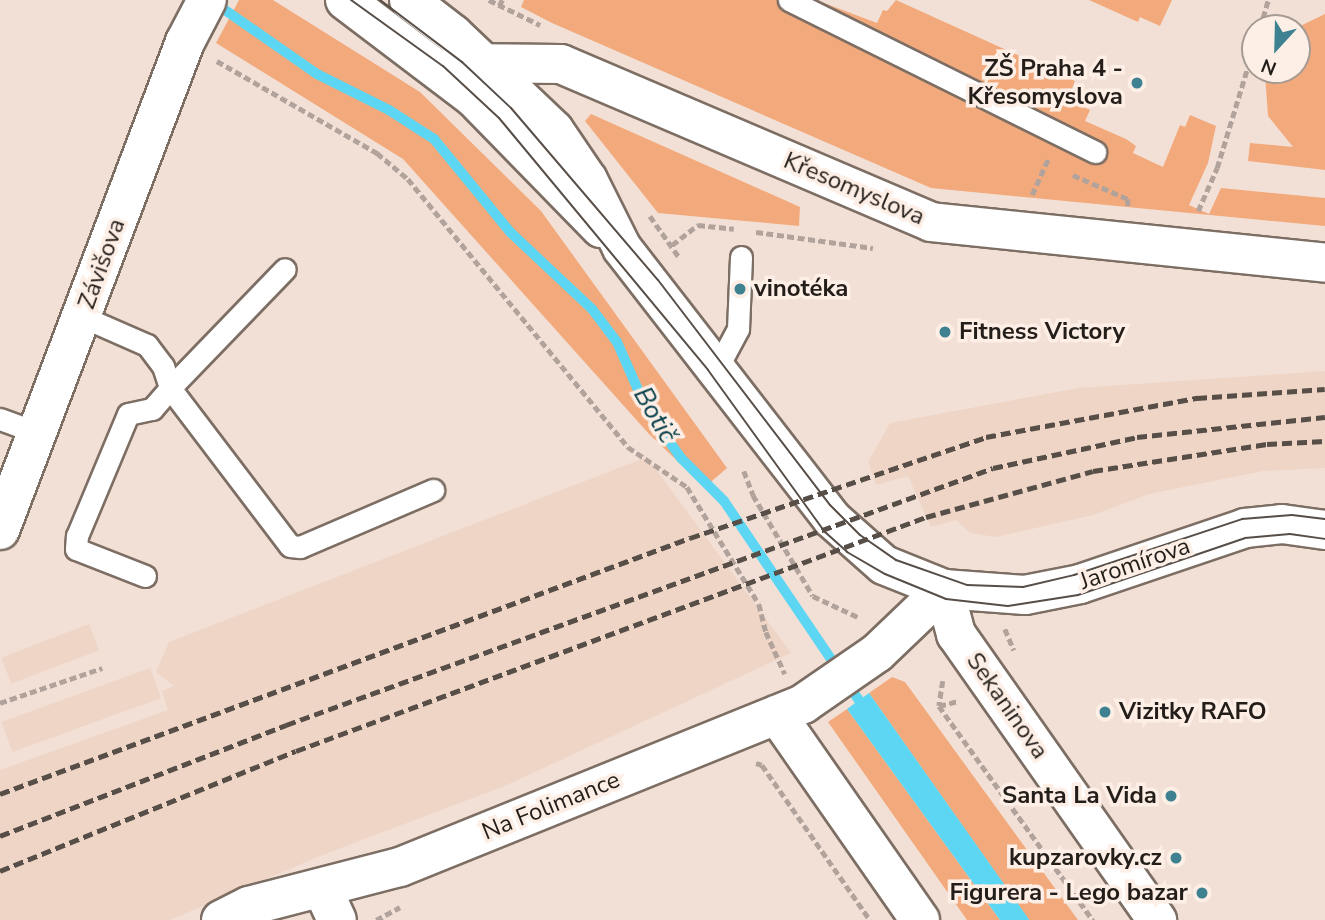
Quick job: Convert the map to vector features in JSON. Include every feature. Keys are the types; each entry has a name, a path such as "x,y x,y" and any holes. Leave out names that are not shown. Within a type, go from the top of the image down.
{"street":[{"path":"345,0 437,67 499,122 576,206 622,248 845,534 884,565 944,589"},
{"path":"410,0 484,62 573,154 622,248"},
{"name":"Závišova","path":"0,530 22,449 83,317 194,24"},
{"name":"Křesomyslova","path":"437,67 484,62 561,64 931,222 1325,263"},
{"name":"Jaromírova","path":"944,589 1006,597 1045,593 1245,528 1282,524 1325,530"},
{"name":"Na Folimance","path":"221,920 249,906 330,904 400,867 790,710 871,636 944,589"},
{"name":"Sekaninova","path":"944,589 956,634 1157,920"},
{"path":"790,710 920,920"}],"lane":[{"path":"789,0 1095,152"},
{"path":"716,370 738,329 740,257"},
{"path":"145,576 76,549 77,536 128,414 152,408 285,268"},
{"path":"83,317 147,345 163,366 170,388 289,546 300,547 433,490"},
{"path":"0,419 22,449"}],"path":[{"path":"489,0 543,26"},
{"path":"499,6 502,0"},
{"path":"194,24 377,153 408,179 628,447 687,487 760,604 765,632 790,710"},
{"path":"1198,211 1217,168 1243,84"},
{"path":"1035,187 1048,159 1059,166"},
{"path":"1070,173 1128,199"},
{"path":"682,261 672,245 698,225 738,230"},
{"path":"752,232 873,248"},
{"path":"744,471 753,495 813,596 852,617 871,636"},
{"path":"0,703 102,668"},
{"path":"939,706 1093,920"},
{"path":"762,765 870,920"}],"shaded area":[{"path":"239,0 273,0 420,92 541,211 727,468 705,487 649,434 403,159 216,43"},
{"path":"524,0 816,0 877,23 883,10 887,11 896,0 1075,81 1067,100 1090,110 1085,121 1126,139 1136,146 1133,153 1163,167 1180,125 1185,127 1190,115 1216,126 1208,163 1189,205 1209,214 1221,188 1325,198 1325,226 931,188 552,23 521,7"},
{"path":"1089,0 1172,0 1160,26 1140,17 1138,22"},
{"path":"1325,14 1325,170 1248,161 1250,143 1293,147 1268,116 1266,84 1311,84 1311,21"},
{"path":"591,114 800,207 799,226 658,213 585,121"},
{"path":"1325,371 1325,468 1263,471 1149,494 1093,515 996,537 970,533 956,520 931,527 908,476 876,485 868,462 890,423 1078,388"},
{"path":"647,457 791,653 507,785 320,856 170,920 0,920 0,770 168,710 162,691 174,686 156,672 169,642"},
{"path":"89,624 99,650 11,684 1,658"},
{"path":"150,668 161,698 12,752 2,722"},
{"path":"892,677 905,682 1078,920 1029,920 869,693"},
{"path":"847,709 1000,920 967,920 828,722"}],"water":[{"path":"869,693 1029,920 1000,920 847,709"}],"waterway":[{"name":"Botič","path":"212,1 317,74 389,110 434,139 510,232 592,309 617,342 647,410 681,458 724,501 867,712"}],"tram line":[{"path":"351,0 443,66 499,118 708,370 825,532 847,552 885,574 946,599 1008,606 1078,595 1245,538 1290,534 1325,539"},
{"path":"380,0 462,62 511,108 658,280 830,505 860,535 896,560 967,585 1023,587 1074,575 1242,519 1292,515 1325,519"}],"railway":[{"path":"0,794 690,538 986,437 1197,398 1325,389"},
{"path":"0,836 286,725 993,468 1137,437 1325,417"},
{"path":"0,871 296,751 926,517 1093,471 1267,444 1325,441"}],"place":[{"name":"ZŠ Praha 4 - Křesomyslova","path":"1137,83"},
{"name":"vinotéka","path":"740,289"},
{"name":"Fitness Victory","path":"945,332"},
{"name":"Vizitky RAFO","path":"1105,712"},
{"name":"Santa La Vida","path":"1171,796"},
{"name":"kupzarovky.cz","path":"1176,858"},
{"name":"Figurera - Lego bazar","path":"1202,893"}]}
